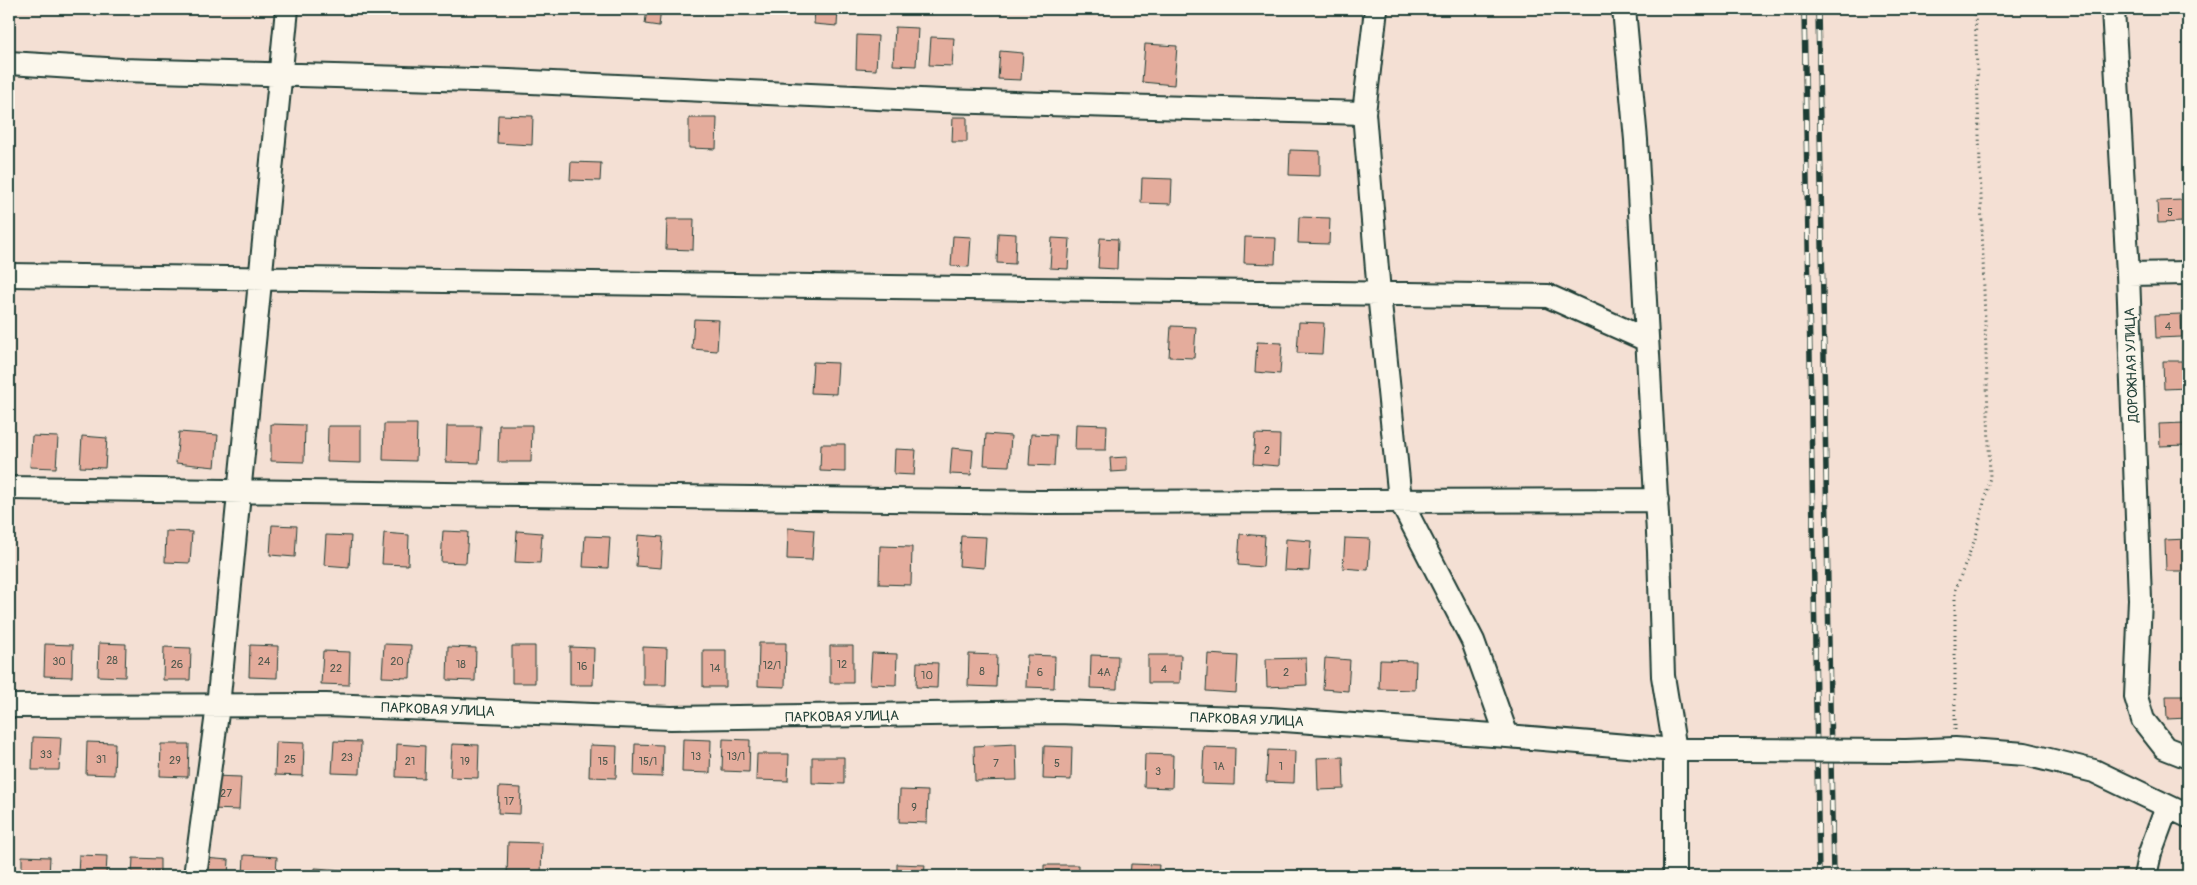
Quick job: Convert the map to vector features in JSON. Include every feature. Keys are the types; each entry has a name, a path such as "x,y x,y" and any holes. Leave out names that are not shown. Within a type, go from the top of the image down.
{"street":[{"path":"195,876 218,706 241,492 287,9"},
{"path":"1376,9 1364,113 1379,294 1400,500 1473,641 1507,736"},
{"path":"1624,9 1636,140 1648,340 1657,500 1663,676 1675,750 1675,876"},
{"name":"ДОРОЖНАЯ УЛИЦА","path":"2113,9 2128,274 2140,599 2136,697 2143,720 2165,748 2188,757"},
{"path":"9,63 122,70 509,81 952,101 1364,113"},
{"path":"2128,274 2188,273"},
{"path":"9,275 1548,296 1648,340"},
{"path":"9,488 1039,502 1657,500"},
{"name":"ПАРКОВАЯ УЛИЦА","path":"9,706 326,705 671,718 1057,712 1270,719 1675,750 1906,751 1955,749 2025,754 2094,771 2188,816"},
{"path":"2145,876 2150,853 2167,807"}],"path":[{"path":"1955,749 1955,591 1976,536 1990,476 1976,9"}],"building":[{"path":"647,9 661,9 659,26 645,24"},
{"path":"815,9 838,9 837,26 814,24"},
{"path":"895,27 918,28 916,66 893,65"},
{"path":"857,35 878,36 876,70 856,69"},
{"path":"931,37 954,38 952,66 929,65"},
{"path":"1145,44 1177,46 1174,85 1142,82"},
{"path":"1000,51 1023,53 1021,80 998,79"},
{"path":"498,115 533,116 532,145 497,143"},
{"path":"953,117 967,117 967,142 952,142"},
{"path":"689,118 717,118 716,149 689,148"},
{"path":"1290,150 1320,151 1320,176 1289,175"},
{"path":"571,162 601,163 600,181 570,180"},
{"path":"1142,178 1172,179 1171,204 1141,203"},
{"path":"2183,200 2184,222 2158,223 2157,201"},
{"path":"1299,217 1330,218 1329,244 1298,243"},
{"path":"667,219 694,219 693,250 666,249"},
{"path":"998,233 1016,234 1015,264 997,263"},
{"path":"953,236 971,237 969,267 951,266"},
{"path":"1245,237 1276,238 1275,264 1244,263"},
{"path":"1052,238 1070,239 1068,269 1050,268"},
{"path":"1100,238 1118,239 1117,269 1098,268"},
{"path":"2181,314 2182,337 2156,338 2155,315"},
{"path":"694,319 719,320 717,351 692,349"},
{"path":"1299,322 1324,323 1322,354 1297,353"},
{"path":"1171,326 1196,327 1194,358 1169,357"},
{"path":"1257,342 1282,343 1280,374 1255,372"},
{"path":"2163,361 2188,361 2188,388 2164,389"},
{"path":"813,362 838,363 836,394 811,393"},
{"path":"2185,423 2186,445 2160,446 2159,424"},
{"path":"271,424 305,425 304,462 271,461"},
{"path":"384,424 417,424 416,461 383,460"},
{"path":"1076,424 1107,425 1106,450 1075,450"},
{"path":"499,425 532,425 531,462 498,462"},
{"path":"328,426 361,426 361,463 327,462"},
{"path":"447,426 481,426 479,463 446,462"},
{"path":"179,432 218,435 215,467 176,463"},
{"path":"986,434 1011,436 1009,466 984,465"},
{"path":"1031,434 1056,435 1054,466 1029,465"},
{"path":"1255,434 1280,435 1279,466 1253,464"},
{"path":"32,436 58,437 56,468 30,467"},
{"path":"82,436 107,438 105,468 80,467"},
{"path":"821,444 845,444 845,472 820,471"},
{"path":"952,448 973,450 971,475 950,474"},
{"path":"895,449 916,450 914,475 894,474"},
{"path":"1127,457 1127,471 1111,472 1110,458"},
{"path":"272,525 297,526 295,557 270,555"},
{"path":"788,528 814,530 812,560 787,559"},
{"path":"166,531 192,532 190,563 165,562"},
{"path":"443,531 468,532 466,563 441,562"},
{"path":"517,531 542,533 540,563 515,562"},
{"path":"384,533 409,535 408,565 382,564"},
{"path":"1240,534 1265,536 1263,567 1238,565"},
{"path":"326,535 351,536 349,567 324,565"},
{"path":"638,535 663,537 661,568 636,566"},
{"path":"585,536 610,537 608,568 583,567"},
{"path":"961,536 986,537 984,568 959,566"},
{"path":"1345,538 1370,539 1368,570 1343,568"},
{"path":"1286,539 1311,541 1309,571 1284,570"},
{"path":"2188,539 2188,571 2166,571 2165,540"},
{"path":"880,546 912,547 911,585 879,584"},
{"path":"99,643 126,644 125,677 98,676"},
{"path":"759,643 786,643 785,687 758,686"},
{"path":"45,644 73,645 72,677 44,676"},
{"path":"384,644 411,645 410,678 382,677"},
{"path":"250,645 278,646 277,678 249,677"},
{"path":"512,646 535,646 535,683 512,683"},
{"path":"830,646 853,646 853,683 830,683"},
{"path":"164,647 191,648 190,680 163,680"},
{"path":"448,647 476,648 475,681 447,680"},
{"path":"570,647 594,648 593,685 570,685"},
{"path":"643,647 667,648 666,685 643,685"},
{"path":"703,650 726,650 726,687 703,687"},
{"path":"323,651 350,652 349,685 321,684"},
{"path":"872,653 897,654 896,685 870,684"},
{"path":"969,654 997,655 996,687 968,686"},
{"path":"1208,654 1238,656 1236,693 1206,691"},
{"path":"1027,655 1055,656 1054,688 1026,687"},
{"path":"1091,655 1118,656 1117,689 1090,688"},
{"path":"1148,655 1181,655 1180,683 1148,683"},
{"path":"1306,658 1307,685 1267,687 1266,659"},
{"path":"1325,658 1350,660 1348,691 1323,689"},
{"path":"1380,660 1416,661 1415,690 1379,689"},
{"path":"917,662 938,663 937,688 916,687"},
{"path":"2166,696 2188,696 2188,718 2167,719"},
{"path":"33,737 61,738 59,770 32,770"},
{"path":"683,739 711,740 710,773 682,772"},
{"path":"723,739 750,740 749,772 722,771"},
{"path":"334,741 361,742 360,774 332,773"},
{"path":"87,742 115,743 114,775 86,774"},
{"path":"276,742 304,743 303,776 275,775"},
{"path":"161,744 189,744 188,777 160,776"},
{"path":"397,744 425,746 424,778 396,777"},
{"path":"452,744 479,745 478,778 450,777"},
{"path":"635,744 663,745 662,777 634,776"},
{"path":"1016,744 1017,780 975,781 974,746"},
{"path":"590,745 617,746 616,778 589,777"},
{"path":"1044,746 1072,747 1071,780 1043,779"},
{"path":"1204,747 1235,748 1234,785 1202,784"},
{"path":"1268,750 1295,751 1294,783 1266,782"},
{"path":"757,754 789,754 788,781 756,780"},
{"path":"1145,754 1173,755 1172,788 1144,787"},
{"path":"812,757 844,757 844,784 812,783"},
{"path":"1343,757 1344,789 1318,790 1317,758"},
{"path":"213,776 241,777 239,810 212,809"},
{"path":"499,787 521,788 520,814 498,813"},
{"path":"900,790 928,791 927,823 899,822"},
{"path":"508,842 542,843 541,876 507,876"},
{"path":"79,855 107,856 106,876 78,876"},
{"path":"244,855 277,857 276,876 243,876"},
{"path":"22,856 50,857 49,876 22,876"},
{"path":"133,858 160,859 160,876 132,876"},
{"path":"204,858 229,860 228,876 203,876"},
{"path":"897,864 925,865 924,876 897,876"},
{"path":"1131,864 1159,865 1158,876 1130,876"},
{"path":"1044,865 1079,865 1079,876 1044,876"},
{"path":"315,868 344,870 344,876 315,876"},
{"path":"412,873 437,875 437,876 411,876"},
{"path":"1303,874 1335,875 1335,876 1303,876"}],"railway":[{"path":"1804,9 1819,876"},
{"path":"1818,9 1833,876"}]}
